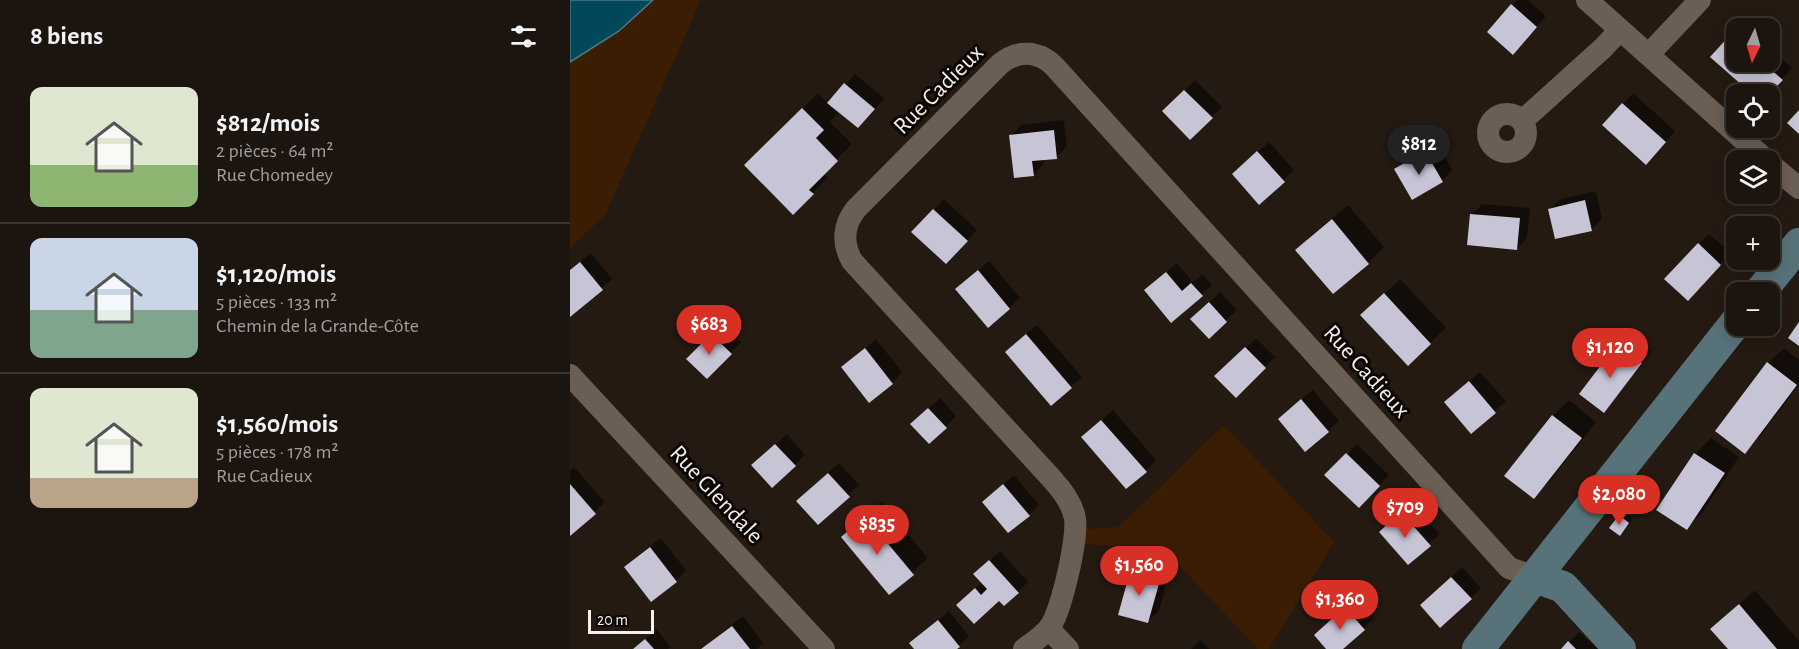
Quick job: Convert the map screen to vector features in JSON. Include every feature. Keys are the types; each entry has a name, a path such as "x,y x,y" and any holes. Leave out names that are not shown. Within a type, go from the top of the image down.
{"main road":[{"path":"1768,282 1799,244"},
{"path":"1478,649 1726,335"},
{"path":"1535,577 1563,587 1620,649"}],"street":[{"path":"1587,0 1755,150"},
{"path":"1648,54 1700,0"},
{"path":"1522,121 1620,30"},
{"name":"Rue Cadieux","path":"1049,629 1061,599 1075,539 1076,521 1067,498 858,268 848,255 845,241 846,227 856,209 1000,64 1024,53 1038,55 1054,66 1509,568 1535,577"},
{"path":"1780,172 1799,188"},
{"name":"Rue Glendale","path":"570,375 824,649"},
{"path":"1024,649 1049,629 1068,649"}],"shaded area":[{"path":"653,0 701,0 605,215 570,248 570,62 619,31"},
{"path":"1224,425 1334,542 1269,649 1258,649 1165,550 1083,544 1085,529 1119,527"}],"water":[{"path":"570,0 653,0 619,31 570,62"}],"building":[{"path":"1511,4 1537,27 1513,55 1487,32"},
{"path":"1726,39 1726,71 1710,57"},
{"path":"1727,72 1774,72 1783,80 1779,84 1741,84"},
{"path":"844,83 875,109 858,128 827,103"},
{"path":"1184,90 1213,118 1190,140 1162,111"},
{"path":"1622,103 1666,142 1646,165 1602,125"},
{"path":"802,108 824,130 816,138 838,161 809,190 814,194 793,215 744,165"},
{"path":"1799,110 1799,134 1787,123"},
{"path":"1054,130 1057,159 1032,161 1034,176 1014,178 1009,135"},
{"path":"1257,151 1285,182 1259,205 1232,174"},
{"path":"1425,151 1443,182 1412,200 1394,169"},
{"path":"1585,200 1592,231 1555,239 1548,209"},
{"path":"933,209 968,241 946,264 911,232"},
{"path":"1470,214 1520,218 1517,250 1467,245"},
{"path":"1332,219 1369,264 1333,294 1295,250"},
{"path":"1698,243 1721,265 1688,301 1664,279"},
{"path":"580,262 603,290 570,317 570,270"},
{"path":"978,270 1010,309 988,328 955,289"},
{"path":"1166,272 1182,291 1191,283 1203,296 1171,323 1144,290"},
{"path":"1384,293 1431,344 1408,366 1360,315"},
{"path":"1209,302 1227,322 1209,339 1190,319"},
{"path":"1799,322 1799,346 1788,338"},
{"path":"711,334 732,354 707,379 686,359"},
{"path":"1026,334 1072,388 1051,406 1005,352"},
{"path":"1617,344 1642,363 1604,413 1579,394"},
{"path":"1245,347 1266,368 1236,398 1214,376"},
{"path":"865,348 893,384 869,403 841,367"},
{"path":"1767,362 1797,385 1745,454 1715,431"},
{"path":"1469,381 1496,413 1471,434 1444,402"},
{"path":"1301,399 1329,432 1305,452 1278,419"},
{"path":"928,408 947,428 929,444 910,424"},
{"path":"1552,415 1582,438 1534,499 1504,476"},
{"path":"1101,420 1147,472 1126,489 1081,437"},
{"path":"775,444 796,466 772,488 751,465"},
{"path":"1346,453 1380,486 1359,508 1324,475"},
{"path":"1694,453 1725,473 1687,530 1656,510"},
{"path":"828,473 850,497 818,525 796,501"},
{"path":"570,484 596,514 570,536"},
{"path":"1003,484 1030,516 1008,533 982,502"},
{"path":"1401,512 1431,546 1408,565 1379,532"},
{"path":"1619,515 1629,523 1620,536 1609,528"},
{"path":"865,516 914,575 889,595 841,537"},
{"path":"650,547 677,582 651,602 624,567"},
{"path":"989,560 1019,593 1004,606 999,601 974,624 956,605 975,588 981,595 987,589 973,574"},
{"path":"1130,572 1160,580 1148,623 1118,615"},
{"path":"1451,577 1472,599 1440,628 1420,605"},
{"path":"1739,604 1777,649 1728,649 1710,629"},
{"path":"1345,607 1365,630 1343,649 1326,649 1314,635"},
{"path":"938,620 960,647 957,649 914,649 909,643"},
{"path":"732,626 750,649 701,649"},
{"path":"645,639 654,649 633,649"},
{"path":"1568,641 1576,649 1561,649"}]}
